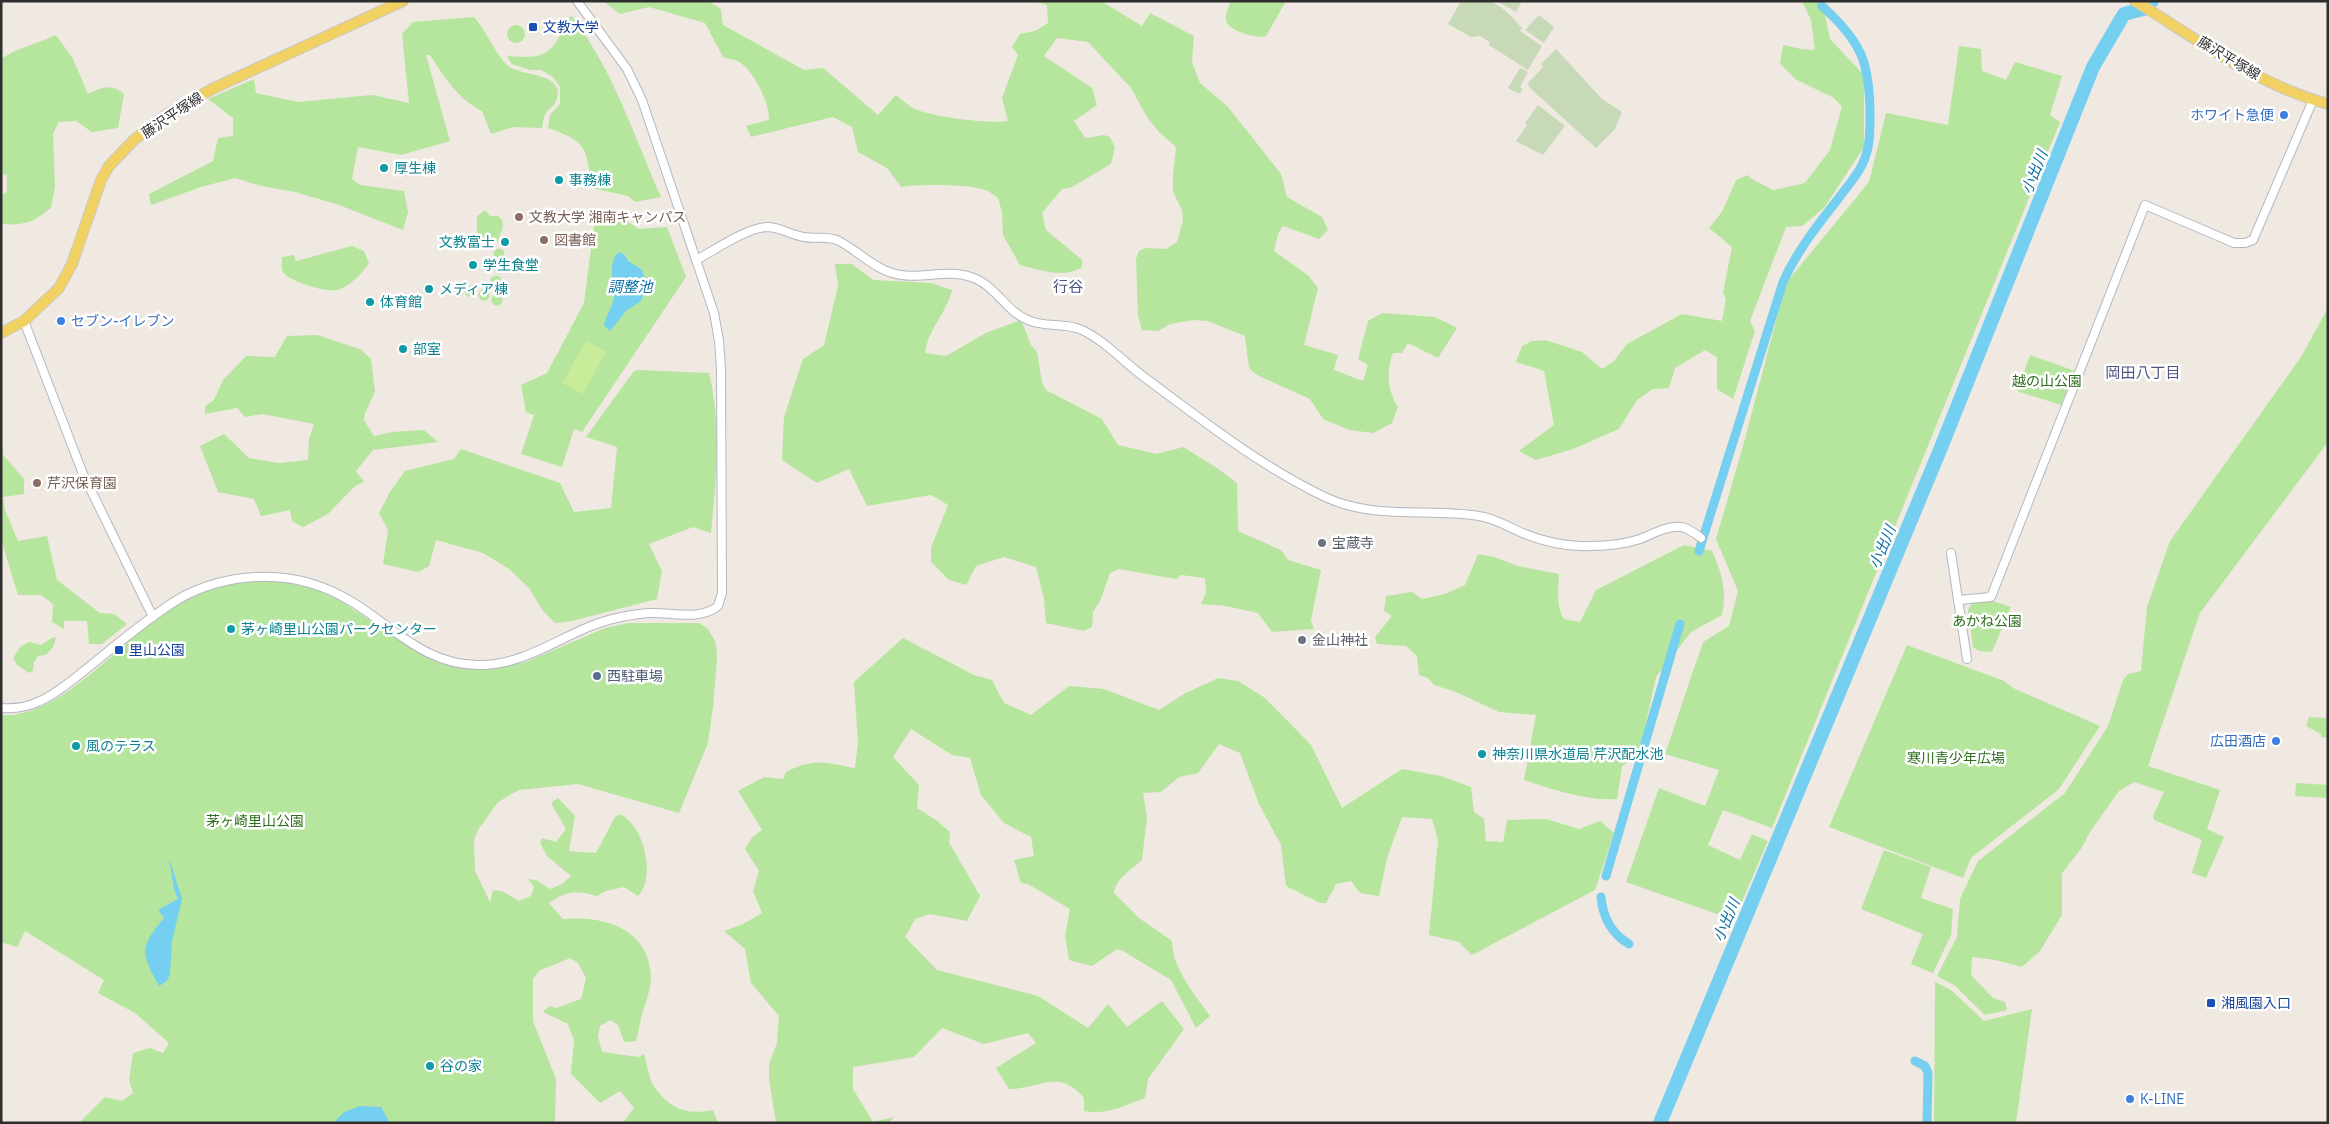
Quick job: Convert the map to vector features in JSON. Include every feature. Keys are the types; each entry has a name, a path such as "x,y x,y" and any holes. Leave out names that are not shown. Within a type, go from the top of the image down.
{"main road":[{"name":"藤沢平塚線","path":"1,333 24,321 59,288 72,264 101,180 109,166 134,140 166,115 212,89 404,1"},
{"name":"藤沢平塚線","path":"2135,1 2244,69 2274,85 2328,104"}],"street":[{"path":"1,708 24,707 51,695 177,600 209,586 256,577 292,579 318,585 355,604 419,649 435,657 464,664 479,665 512,661 529,656 606,620 641,614 702,614 718,606 722,594 721,369 714,313 638,91 627,69 577,1"},
{"path":"1958,600 1991,597 2145,205 2234,243 2245,243 2253,240 2313,100"},
{"path":"696,260 750,232 764,227 779,228 806,238 834,239 873,265 892,273 909,276 953,273 970,276 984,282 1015,313 1029,321 1071,326 1094,337 1130,367 1232,442 1327,499 1352,507 1382,512 1479,516 1528,535 1568,545 1590,546 1637,540 1670,527 1688,529 1701,538"},
{"path":"24,321 86,480 153,617"},
{"path":"1951,553 1967,659"}],"green space":[{"path":"603,1 708,1 721,9 723,25 804,70 823,68 878,115 896,95 912,108 923,112 988,122 1008,121 1002,98 1018,55 1012,47 1020,34 1035,31 1048,23 1047,5 1034,1 1101,1 1142,26 1150,13 1194,36 1192,62 1200,83 1228,107 1281,174 1287,197 1322,217 1328,230 1319,239 1283,226 1278,234 1274,251 1309,276 1318,288 1304,345 1338,355 1334,370 1363,381 1368,365 1358,359 1368,321 1382,313 1435,317 1457,328 1438,358 1408,343 1402,353 1393,353 1389,367 1389,380 1394,400 1398,407 1392,423 1373,433 1349,430 1323,419 1310,399 1257,375 1249,368 1245,336 1208,321 1193,320 1170,324 1158,331 1142,330 1138,316 1136,259 1139,251 1146,248 1166,249 1177,242 1183,220 1182,210 1173,192 1176,147 1159,132 1147,117 1131,88 1088,42 1057,38 1044,56 1092,88 1097,105 1074,121 1085,138 1104,135 1110,137 1115,148 1111,164 1072,187 1062,189 1042,213 1046,230 1082,260 1082,267 1075,271 1060,273 1020,265 1003,235 1002,212 998,198 993,194 977,188 956,186 901,187 887,168 858,152 852,127 833,117 751,137 746,126 769,120 769,113 764,98 757,82 742,64 723,57 705,23 649,7 620,14"},
{"path":"1231,1 1286,1 1266,36 1262,37 1238,31 1228,25 1226,16"},
{"path":"1461,1 1491,1 1506,11 1522,28 1520,31 1542,46 1528,70 1489,45 1490,42 1480,36 1471,37 1448,24"},
{"path":"1497,1 1522,1 1516,12"},
{"path":"1802,1 1822,1 1830,39 1864,75 1864,147 1824,208 1802,226 1786,227 1750,321 1755,331 1733,399 1717,389 1717,357 1705,350 1675,368 1669,388 1653,389 1637,400 1619,429 1573,449 1536,460 1519,451 1554,425 1544,371 1516,362 1522,346 1532,341 1545,340 1582,352 1602,369 1614,361 1627,344 1682,314 1722,321 1726,299 1723,293 1732,247 1709,228 1722,212 1736,180 1748,175 1750,178 1773,190 1805,183 1830,150 1842,107 1834,98 1795,79 1780,63 1783,45 1815,50 1811,20"},
{"path":"571,15 599,58 622,103 661,197 635,202 628,196 592,188 583,148 571,138 548,128 550,115 560,104 560,87 553,77 541,70 530,70 512,64 507,56 542,55 554,45"},
{"path":"1539,15 1554,27 1544,43 1525,30"},
{"path":"474,17 507,65 513,69 540,76 555,84 558,91 556,101 545,115 542,128 513,127 491,134 482,111 459,94 430,55 426,55 450,141 401,155 358,147 352,179 360,185 404,191 408,212 403,230 339,205 295,192 261,186 235,178 201,187 151,205 149,194 213,161 218,138 233,136 233,118 208,99 254,79 256,93 298,102 372,95 409,103 402,34 413,22"},
{"path":"516,25 522,28 525,34 522,40 516,43 510,40 507,34 510,28"},
{"path":"56,35 73,59 88,94 111,87 124,94 118,128 92,132 76,121 59,122 53,134 55,186 51,208 39,217 23,224 1,224 1,195 7,192 7,175 1,174 1,59 14,51"},
{"path":"1959,46 1981,49 1982,71 2006,80 2015,62 2062,76 2050,115 2060,122 1772,828 1723,810 1708,845 1740,860 1752,834 1768,841 1734,920 1626,882 1659,788 1705,806 1719,770 1665,754 1703,642 1729,626 1738,591 1716,539 1743,446 1786,283 1869,182 1886,113 1948,125"},
{"path":"1556,49 1602,99 1622,112 1615,129 1596,148 1529,87 1528,83 1543,67 1541,64"},
{"path":"1520,68 1528,72 1520,87 1523,89 1519,94 1508,88"},
{"path":"1538,105 1565,126 1543,155 1516,141 1527,125 1525,123"},
{"path":"485,210 490,216 498,216 503,222 498,242 485,240 477,232 477,216"},
{"path":"596,210 612,211 639,229 667,227 686,277 582,432 574,429 562,467 521,454 534,415 526,412 521,385 547,373 584,303"},
{"path":"352,246 364,251 369,263 347,286 337,290 325,290 308,286 292,279 282,270 282,257 294,255 296,261"},
{"path":"499,248 505,254 499,260 493,254"},
{"path":"499,262 505,268 499,274 493,268"},
{"path":"835,264 852,264 873,280 931,283 952,290 946,307 930,336 925,353 946,356 986,333 1021,320 1031,345 1037,352 1042,383 1046,390 1102,419 1118,445 1157,454 1183,447 1237,483 1238,531 1281,550 1288,560 1321,570 1311,620 1314,629 1272,632 1258,613 1226,606 1201,604 1206,593 1205,578 1181,575 1176,579 1119,569 1110,573 1100,601 1093,612 1092,627 1084,631 1046,623 1044,599 1036,567 1004,557 976,566 966,585 949,580 931,562 931,548 948,505 931,495 867,506 849,469 817,483 782,460 784,417 803,359 824,345 838,286"},
{"path":"496,275 502,281 496,287 490,281"},
{"path":"458,281 464,287 458,293 452,287"},
{"path":"470,285 476,291 470,297 464,291"},
{"path":"484,289 490,295 484,301 478,295"},
{"path":"497,294 503,300 497,306 491,300"},
{"path":"2328,308 2328,442 2200,613 2148,766 2220,790 2207,829 2224,837 2206,878 2192,873 2202,840 2154,820 2153,816 2164,792 2134,782 2119,791 2090,832 2081,849 2062,873 2062,915 2040,951 2022,967 1995,960 1972,957 1971,975 1993,998 2005,1002 2007,1010 1985,1015 1954,985 1937,976 1957,937 1960,899 1978,861 2065,793 2108,726 2123,680 2128,674 2141,671 2147,607 2170,541 2301,357"},
{"path":"317,335 360,349 371,359 375,392 365,413 364,420 374,436 392,432 424,430 438,442 373,450 356,471 364,482 355,486 328,514 303,527 292,521 290,510 261,516 254,499 218,492 200,446 224,434 249,458 278,463 308,460 309,439 314,424 262,414 245,417 237,408 205,414 205,406 214,400 223,380 246,356 275,357 287,336"},
{"path":"586,341 606,352 583,394 562,383"},
{"name":"越の山公園","path":"2030,355 2075,371 2061,405 2017,391"},
{"path":"634,371 709,373 716,413 717,453 711,533 693,527 649,544 662,571 657,599 572,621 555,623 543,611 529,588 509,569 483,553 436,540 429,566 418,572 383,564 388,530 379,513 390,492 405,471 454,459 461,449 560,483 574,512 611,508 617,447 586,437"},
{"path":"1,435 3,455 24,479 24,494 3,497 5,510 18,541 47,536 57,580 100,613 114,614 127,624 102,644 89,644 87,621 64,621 64,629 52,622 53,604 41,595 18,595 1,539"},
{"path":"1684,545 1712,551 1723,582 1722,615 1691,632 1656,677 1639,755 1622,766 1617,799 1582,797 1524,780 1536,715 1499,712 1456,692 1434,685 1428,678 1419,675 1417,656 1406,646 1377,644 1375,637 1392,616 1384,611 1386,596 1412,592 1422,599 1445,594 1465,585 1478,554 1494,557 1518,566 1559,574 1558,597 1561,614 1564,619 1580,622 1596,590"},
{"name":"茅ヶ崎里山公園","path":"254,580 282,581 315,589 336,598 422,654 449,665 485,670 526,662 605,628 629,623 699,623 708,629 716,643 717,659 708,743 679,813 578,784 519,790 498,802 478,830 474,840 475,871 490,902 493,890 502,891 519,901 531,896 534,887 528,879 536,880 550,889 562,884 571,876 547,856 540,843 542,838 556,842 566,829 551,803 558,798 575,816 569,851 596,853 615,817 621,814 632,824 638,832 645,850 647,871 643,889 638,896 624,887 606,891 597,896 578,892 567,893 549,903 563,919 595,920 610,923 624,929 644,949 649,964 651,981 636,1041 624,1042 618,1025 610,1020 600,1026 598,1036 602,1052 639,1057 644,1054 653,1085 667,1101 674,1106 688,1111 713,1110 718,1123 623,1123 634,1108 620,1091 600,1103 571,1074 574,1040 568,1024 543,1012 549,1006 556,1008 581,999 586,978 578,963 570,958 539,971 533,979 533,1021 556,1079 555,1123 79,1123 105,1097 122,1101 133,1093 129,1080 133,1053 150,1048 163,1053 169,1043 135,1013 98,993 104,980 25,931 17,947 1,942 1,715 25,712 50,702 75,686 99,667 146,626 191,596 214,588"},
{"name":"あかね公園","path":"1993,601 2011,607 1992,652 1979,651 1973,647 1968,610 1972,603"},
{"path":"53,637 56,638 53,647 46,655 38,656 34,662 33,671 29,673 17,665 13,658 20,647 29,642 41,645"},
{"path":"903,638 974,675 992,680 1004,703 1031,715 1069,686 1104,689 1159,710 1184,694 1218,678 1238,681 1265,698 1311,745 1342,808 1402,769 1441,776 1471,787 1474,812 1484,819 1486,841 1503,842 1507,820 1546,819 1579,829 1600,821 1614,833 1595,890 1472,955 1459,942 1429,935 1438,840 1432,819 1402,817 1387,858 1379,896 1360,893 1351,881 1336,884 1326,903 1320,903 1286,886 1281,845 1259,804 1240,753 1219,744 1198,773 1179,777 1161,792 1143,793 1147,817 1142,860 1117,883 1114,893 1139,918 1172,941 1173,952 1180,971 1210,1016 1196,1028 1171,980 1123,951 1117,949 1092,966 1069,960 1065,936 1070,909 1028,884 1021,883 1014,860 1034,856 1031,837 1004,823 981,795 970,758 952,755 911,729 893,757 919,785 917,808 950,832 949,842 980,896 967,921 930,914 915,919 905,937 937,970 1038,996 1088,1028 1108,1004 1127,1027 1162,1001 1184,1029 1148,1079 1145,1098 1108,1111 1084,1111 1084,1098 1075,1089 1057,1082 1009,1089 996,1068 1036,1043 1028,1033 984,1044 942,1028 914,1057 853,1067 853,1089 873,1122 894,1117 889,1123 776,1123 769,1080 769,1064 777,1043 779,1016 751,983 745,949 724,931 743,924 762,913 753,891 759,871 745,849 752,837 762,830 738,791 764,777 783,779 786,772 805,764 820,762 855,768 858,743 854,682"},
{"name":"寒川青少年広場","path":"1907,645 2004,681 2013,688 2100,726 2059,789 1971,858 1963,878 1829,827"},
{"path":"2309,717 2327,718 2328,738 2321,737 2321,734 2306,726"},
{"path":"2296,783 2328,785 2328,798 2295,796"},
{"path":"1884,850 1931,867 1921,898 1953,909 1951,935 1933,973 1911,964 1923,934 1861,909"},
{"path":"1935,982 1951,990 1984,1021 2032,1009 2016,1123 1934,1123"}],"water":[{"name":"調整池","path":"619,252 624,254 628,261 641,269 646,288 641,301 626,311 610,331 604,325 614,299 612,266 615,256"},
{"path":"169,858 182,899 172,941 170,974 167,981 159,986 149,966 145,951 150,937 164,918 158,910 178,899 174,889"},
{"path":"360,1106 381,1107 390,1123 333,1123 344,1112"}],"waterway":[{"name":"小出川","path":"1660,1123 1940,450 2093,67 2124,14 2143,9 2152,1"},
{"path":"1699,551 1783,282 1808,239 1857,174 1865,159 1868,147 1870,98 1865,67 1855,43 1836,19 1822,6"},
{"path":"1606,876 1680,624"},
{"path":"1601,897 1609,924 1617,935 1629,944"},
{"path":"1915,1061 1925,1066 1928,1073 1927,1123"}],"place":[{"name":"文教大学","path":"533,27"},
{"name":"ホワイト急便","path":"2284,115"},
{"name":"厚生棟","path":"384,168"},
{"name":"事務棟","path":"559,180"},
{"name":"文教大学 湘南キャンパス","path":"519,217"},
{"name":"図書館","path":"544,240"},
{"name":"文教富士","path":"505,242"},
{"name":"学生食堂","path":"473,265"},
{"name":"メディア棟","path":"429,289"},
{"name":"体育館","path":"370,302"},
{"name":"セブン-イレブン","path":"61,321"},
{"name":"部室","path":"403,349"},
{"name":"芹沢保育園","path":"37,483"},
{"name":"宝蔵寺","path":"1322,543"},
{"name":"茅ヶ崎里山公園パークセンター","path":"231,629"},
{"name":"金山神社","path":"1302,640"},
{"name":"里山公園","path":"119,650"},
{"name":"西駐車場","path":"597,676"},
{"name":"広田酒店","path":"2276,741"},
{"name":"風のテラス","path":"76,746"},
{"name":"神奈川県水道局 芹沢配水池","path":"1482,754"},
{"name":"湘風園入口","path":"2211,1003"},
{"name":"谷の家","path":"430,1066"},
{"name":"K-LINE","path":"2130,1099"}],"district":[{"name":"行谷","path":"1068,286"},
{"name":"岡田八丁目","path":"2143,372"}]}
